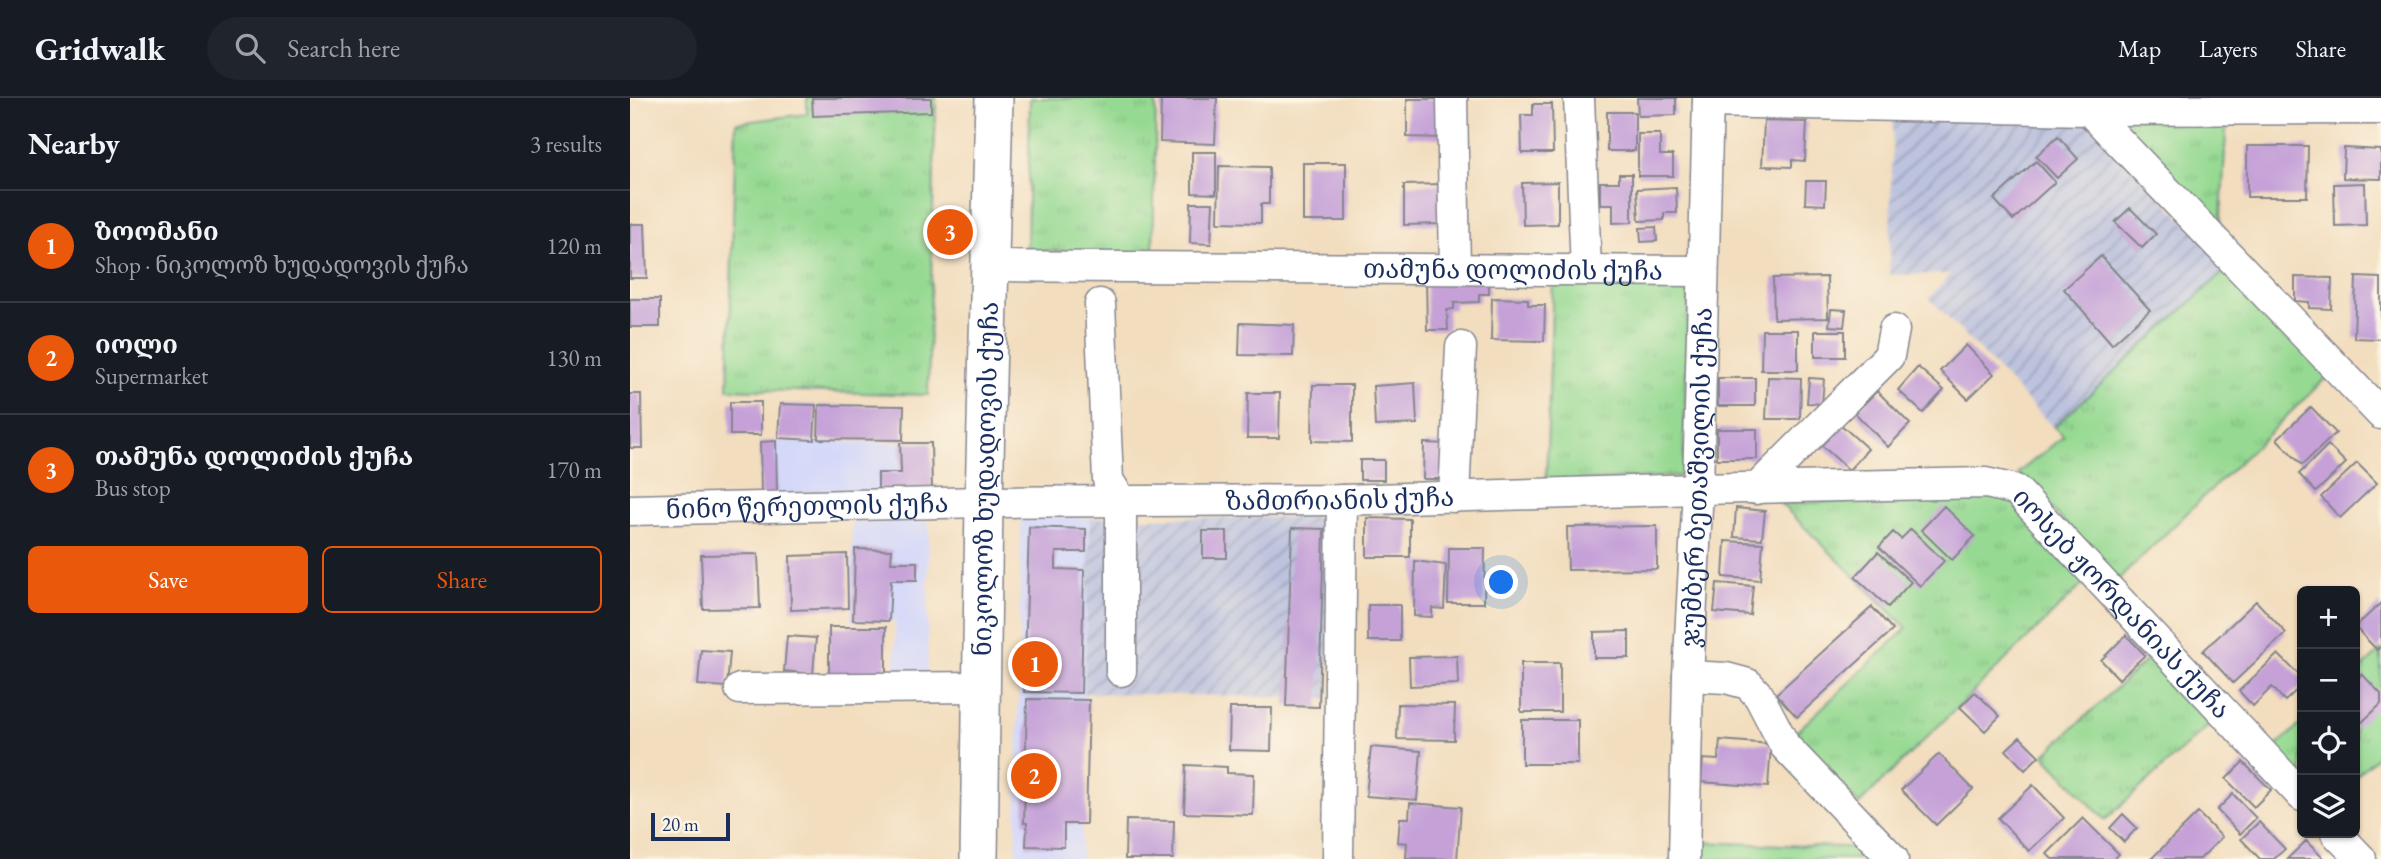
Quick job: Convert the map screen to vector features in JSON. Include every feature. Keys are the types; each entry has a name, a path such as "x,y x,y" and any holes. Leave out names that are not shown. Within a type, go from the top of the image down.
{"main road":[{"name":"ნიკოლოზ ხუდადოვის ქუჩა","path":"979,859 993,98"}],"street":[{"path":"1452,98 1455,269"},
{"path":"1579,98 1586,270"},
{"path":"1708,100 2089,110 2381,109"},
{"name":"ჯუმბერ ბეთაშვილის ქუჩა","path":"1684,859 1688,676 1698,489 1708,100"},
{"path":"2089,110 2381,414"},
{"name":"თამუნა დოლიძის ქუჩა","path":"989,266 1702,271"},
{"path":"1100,304 1108,480 1121,501 1121,671"},
{"path":"1756,489 1889,356 1894,330"},
{"path":"1454,497 1461,347"},
{"name":"იოსებ ჟორდანიას ქუჩა","path":"1698,489 1986,483 2016,490 2297,791"},
{"name":"ზამთრიანის ქუჩა","path":"984,502 1342,500 1698,489"},
{"path":"1338,859 1342,500"},
{"name":"ნინო წერეთლის ქუჩა","path":"630,510 984,502"},
{"path":"1688,676 1726,678 1748,684 1759,696 1785,746 1894,859"},
{"path":"740,689 981,687"},
{"path":"2341,838 2361,859"}],"shaded area":[{"path":"1893,115 2089,123 2229,267 2054,428 1929,298 1951,274 1889,275"},
{"path":"776,441 931,443 932,489 761,494"},
{"path":"1021,516 1090,518 1081,859 1016,858"},
{"path":"1330,517 1327,698 1084,693 1090,518"},
{"path":"852,522 929,522 927,695 895,695 895,621 851,621"}],"green space":[{"path":"807,98 936,98 928,395 728,389 736,123 807,114"},
{"path":"1030,98 1156,98 1153,254 1027,250"},
{"path":"2227,117 2220,233 2112,118"},
{"path":"2229,267 2331,373 2118,580 2018,473 2064,436 2054,427"},
{"path":"1553,279 1689,281 1683,476 1546,482"},
{"path":"2007,494 2085,582 1859,804 1792,736 1907,628 1781,504"},
{"path":"2381,650 2381,753 2360,772 2360,712 2360,669"},
{"path":"2155,652 2217,718 2105,820 2044,755"},
{"path":"2297,727 2297,773 2274,748"},
{"path":"1697,842 1872,848 1882,859 1697,859"}],"building":[{"path":"812,98 931,98 931,112 813,116"},
{"path":"1161,98 1217,98 1215,144 1160,142"},
{"path":"1637,98 1676,98 1676,115 1638,116"},
{"path":"1407,99 1443,99 1442,138 1407,137"},
{"path":"1533,104 1552,104 1553,153 1522,153 1521,115 1533,115"},
{"path":"1607,112 1635,112 1635,151 1607,151"},
{"path":"1764,121 1807,122 1805,161 1792,160 1792,167 1762,166"},
{"path":"1638,134 1660,134 1660,155 1673,155 1673,176 1638,176"},
{"path":"2058,136 2078,159 2057,178 2036,156"},
{"path":"2247,146 2308,146 2307,197 2247,197"},
{"path":"2344,148 2381,150 2381,179 2343,178"},
{"path":"1192,152 1216,152 1216,194 1192,193"},
{"path":"2036,161 2055,182 2013,220 1994,199"},
{"path":"1303,163 1346,163 1346,221 1303,221"},
{"path":"1219,166 1269,167 1269,204 1261,204 1261,223 1218,222"},
{"path":"1619,174 1632,174 1632,222 1613,223 1613,204 1600,204 1600,182 1619,182"},
{"path":"1806,181 1826,181 1825,205 1805,204"},
{"path":"1558,182 1558,224 1523,225 1522,183"},
{"path":"2365,183 2366,225 2335,226 2334,184"},
{"path":"1442,184 1443,224 1404,225 1404,185"},
{"path":"1676,187 1677,213 1664,213 1664,220 1639,221 1637,189"},
{"path":"1191,203 1213,203 1211,244 1190,243"},
{"path":"2130,208 2156,234 2142,248 2115,222"},
{"path":"630,224 645,224 647,278 630,278"},
{"path":"1656,227 1657,241 1641,242 1640,228"},
{"path":"2101,256 2150,310 2112,344 2064,289"},
{"path":"1489,276 1489,294 1479,294 1479,302 1454,303 1454,309 1447,310 1448,330 1427,330 1426,278"},
{"path":"1827,277 1828,318 1774,319 1773,278"},
{"path":"2295,277 2332,278 2331,309 2309,308 2309,302 2295,301"},
{"path":"2356,277 2381,278 2381,339 2354,338"},
{"path":"1492,298 1528,299 1528,305 1545,305 1544,341 1491,340"},
{"path":"630,299 660,299 660,327 630,327"},
{"path":"1831,309 1846,310 1844,327 1829,326"},
{"path":"1240,323 1294,325 1293,356 1239,355"},
{"path":"1762,330 1798,330 1798,370 1761,370"},
{"path":"1815,331 1845,331 1845,357 1815,357"},
{"path":"1966,345 1994,374 1968,399 1940,371"},
{"path":"1918,367 1944,390 1923,413 1898,390"},
{"path":"1768,377 1801,378 1800,419 1766,419"},
{"path":"1718,378 1755,378 1755,406 1718,406"},
{"path":"1809,378 1824,379 1822,404 1807,403"},
{"path":"1415,383 1417,424 1375,426 1373,386"},
{"path":"1313,385 1352,385 1352,442 1312,441"},
{"path":"1877,391 1910,424 1888,447 1855,413"},
{"path":"1248,393 1280,393 1279,438 1247,438"},
{"path":"630,394 641,394 642,448 630,448"},
{"path":"730,402 761,402 761,435 730,435"},
{"path":"780,404 816,405 814,440 778,438"},
{"path":"819,405 904,406 903,440 818,439"},
{"path":"2311,407 2336,433 2302,465 2277,439"},
{"path":"1839,423 1868,449 1849,470 1820,444"},
{"path":"1717,429 1757,429 1757,459 1717,459"},
{"path":"776,441 777,494 761,494 760,442"},
{"path":"900,443 931,443 932,489 878,490 878,473 901,473"},
{"path":"1424,443 1449,444 1447,479 1423,479"},
{"path":"2328,445 2346,463 2316,492 2299,474"},
{"path":"1360,460 1384,460 1384,480 1360,480"},
{"path":"2357,463 2377,483 2340,518 2321,497"},
{"path":"1944,506 1975,536 1952,560 1921,530"},
{"path":"1736,508 1765,511 1762,539 1734,537"},
{"path":"1367,518 1410,519 1410,557 1367,557"},
{"path":"1657,526 1657,569 1568,570 1567,527"},
{"path":"1029,527 1086,529 1086,552 1056,552 1056,569 1084,570 1081,693 1024,692"},
{"path":"1292,528 1324,529 1319,707 1286,706"},
{"path":"1911,529 1944,561 1920,586 1879,547 1893,532 1901,539"},
{"path":"1203,531 1227,531 1227,558 1203,558"},
{"path":"1725,541 1763,543 1760,580 1723,577"},
{"path":"1449,548 1485,548 1484,603 1448,603"},
{"path":"855,549 892,550 891,562 917,562 917,580 891,580 889,621 853,620"},
{"path":"1878,552 1911,582 1888,607 1855,577"},
{"path":"758,554 760,608 703,609 701,555"},
{"path":"847,554 848,608 791,610 790,556"},
{"path":"1415,561 1446,565 1444,609 1432,608 1432,617 1414,616"},
{"path":"1717,583 1753,586 1750,615 1714,612"},
{"path":"2256,601 2286,633 2233,683 2203,651"},
{"path":"2381,603 2381,646 2377,650 2360,632 2360,622"},
{"path":"1368,605 1400,605 1400,641 1368,641"},
{"path":"1872,607 1893,630 1797,717 1776,694"},
{"path":"829,627 886,627 886,681 829,681"},
{"path":"1629,631 1629,658 1594,658 1594,632"},
{"path":"2126,635 2145,655 2119,679 2101,660"},
{"path":"787,636 816,638 813,674 784,671"},
{"path":"701,650 730,652 727,687 698,685"},
{"path":"2278,654 2297,673 2297,690 2285,701 2272,687 2253,706 2239,691"},
{"path":"1457,656 1458,684 1410,686 1409,657"},
{"path":"1521,663 1560,663 1560,712 1521,712"},
{"path":"2362,674 2381,694 2381,704 2360,724 2360,712"},
{"path":"1975,692 2000,716 1985,731 1960,707"},
{"path":"1027,699 1089,700 1086,824 1064,824 1064,847 1026,846 1027,823 1024,823"},
{"path":"1398,704 1455,705 1454,740 1397,739"},
{"path":"1230,708 1272,708 1271,751 1229,750"},
{"path":"1522,720 1578,720 1578,764 1522,764"},
{"path":"2020,737 2039,756 2025,770 2006,750"},
{"path":"1720,740 1771,744 1768,787 1701,782 1703,759 1718,760"},
{"path":"1371,747 1421,751 1417,800 1366,796"},
{"path":"1939,754 1973,789 1936,825 1901,790"},
{"path":"2243,762 2271,790 2254,807 2226,779"},
{"path":"1186,765 1227,767 1227,773 1254,774 1253,815 1184,813"},
{"path":"2033,785 2064,818 2029,851 1998,818"},
{"path":"2233,794 2256,818 2240,834 2217,810"},
{"path":"1410,803 1461,807 1457,859 1406,858 1407,843 1398,842 1400,818 1409,818"},
{"path":"2198,813 2222,837 2200,859 2151,859"},
{"path":"2123,814 2137,828 2124,842 2110,828"},
{"path":"2083,818 2119,854 2114,859 2052,859 2047,854"},
{"path":"1126,820 1174,821 1173,859 1125,859"},
{"path":"2259,822 2285,849 2274,859 2260,859 2241,839"},
{"path":"2306,841 2324,859 2287,859"}],"place":[{"name":"თამუნა დოლიძის ქუჩა","path":"950,232"},
{"name":"ზოომანი","path":"1035,664"},
{"name":"იოლი","path":"1034,776"}]}
